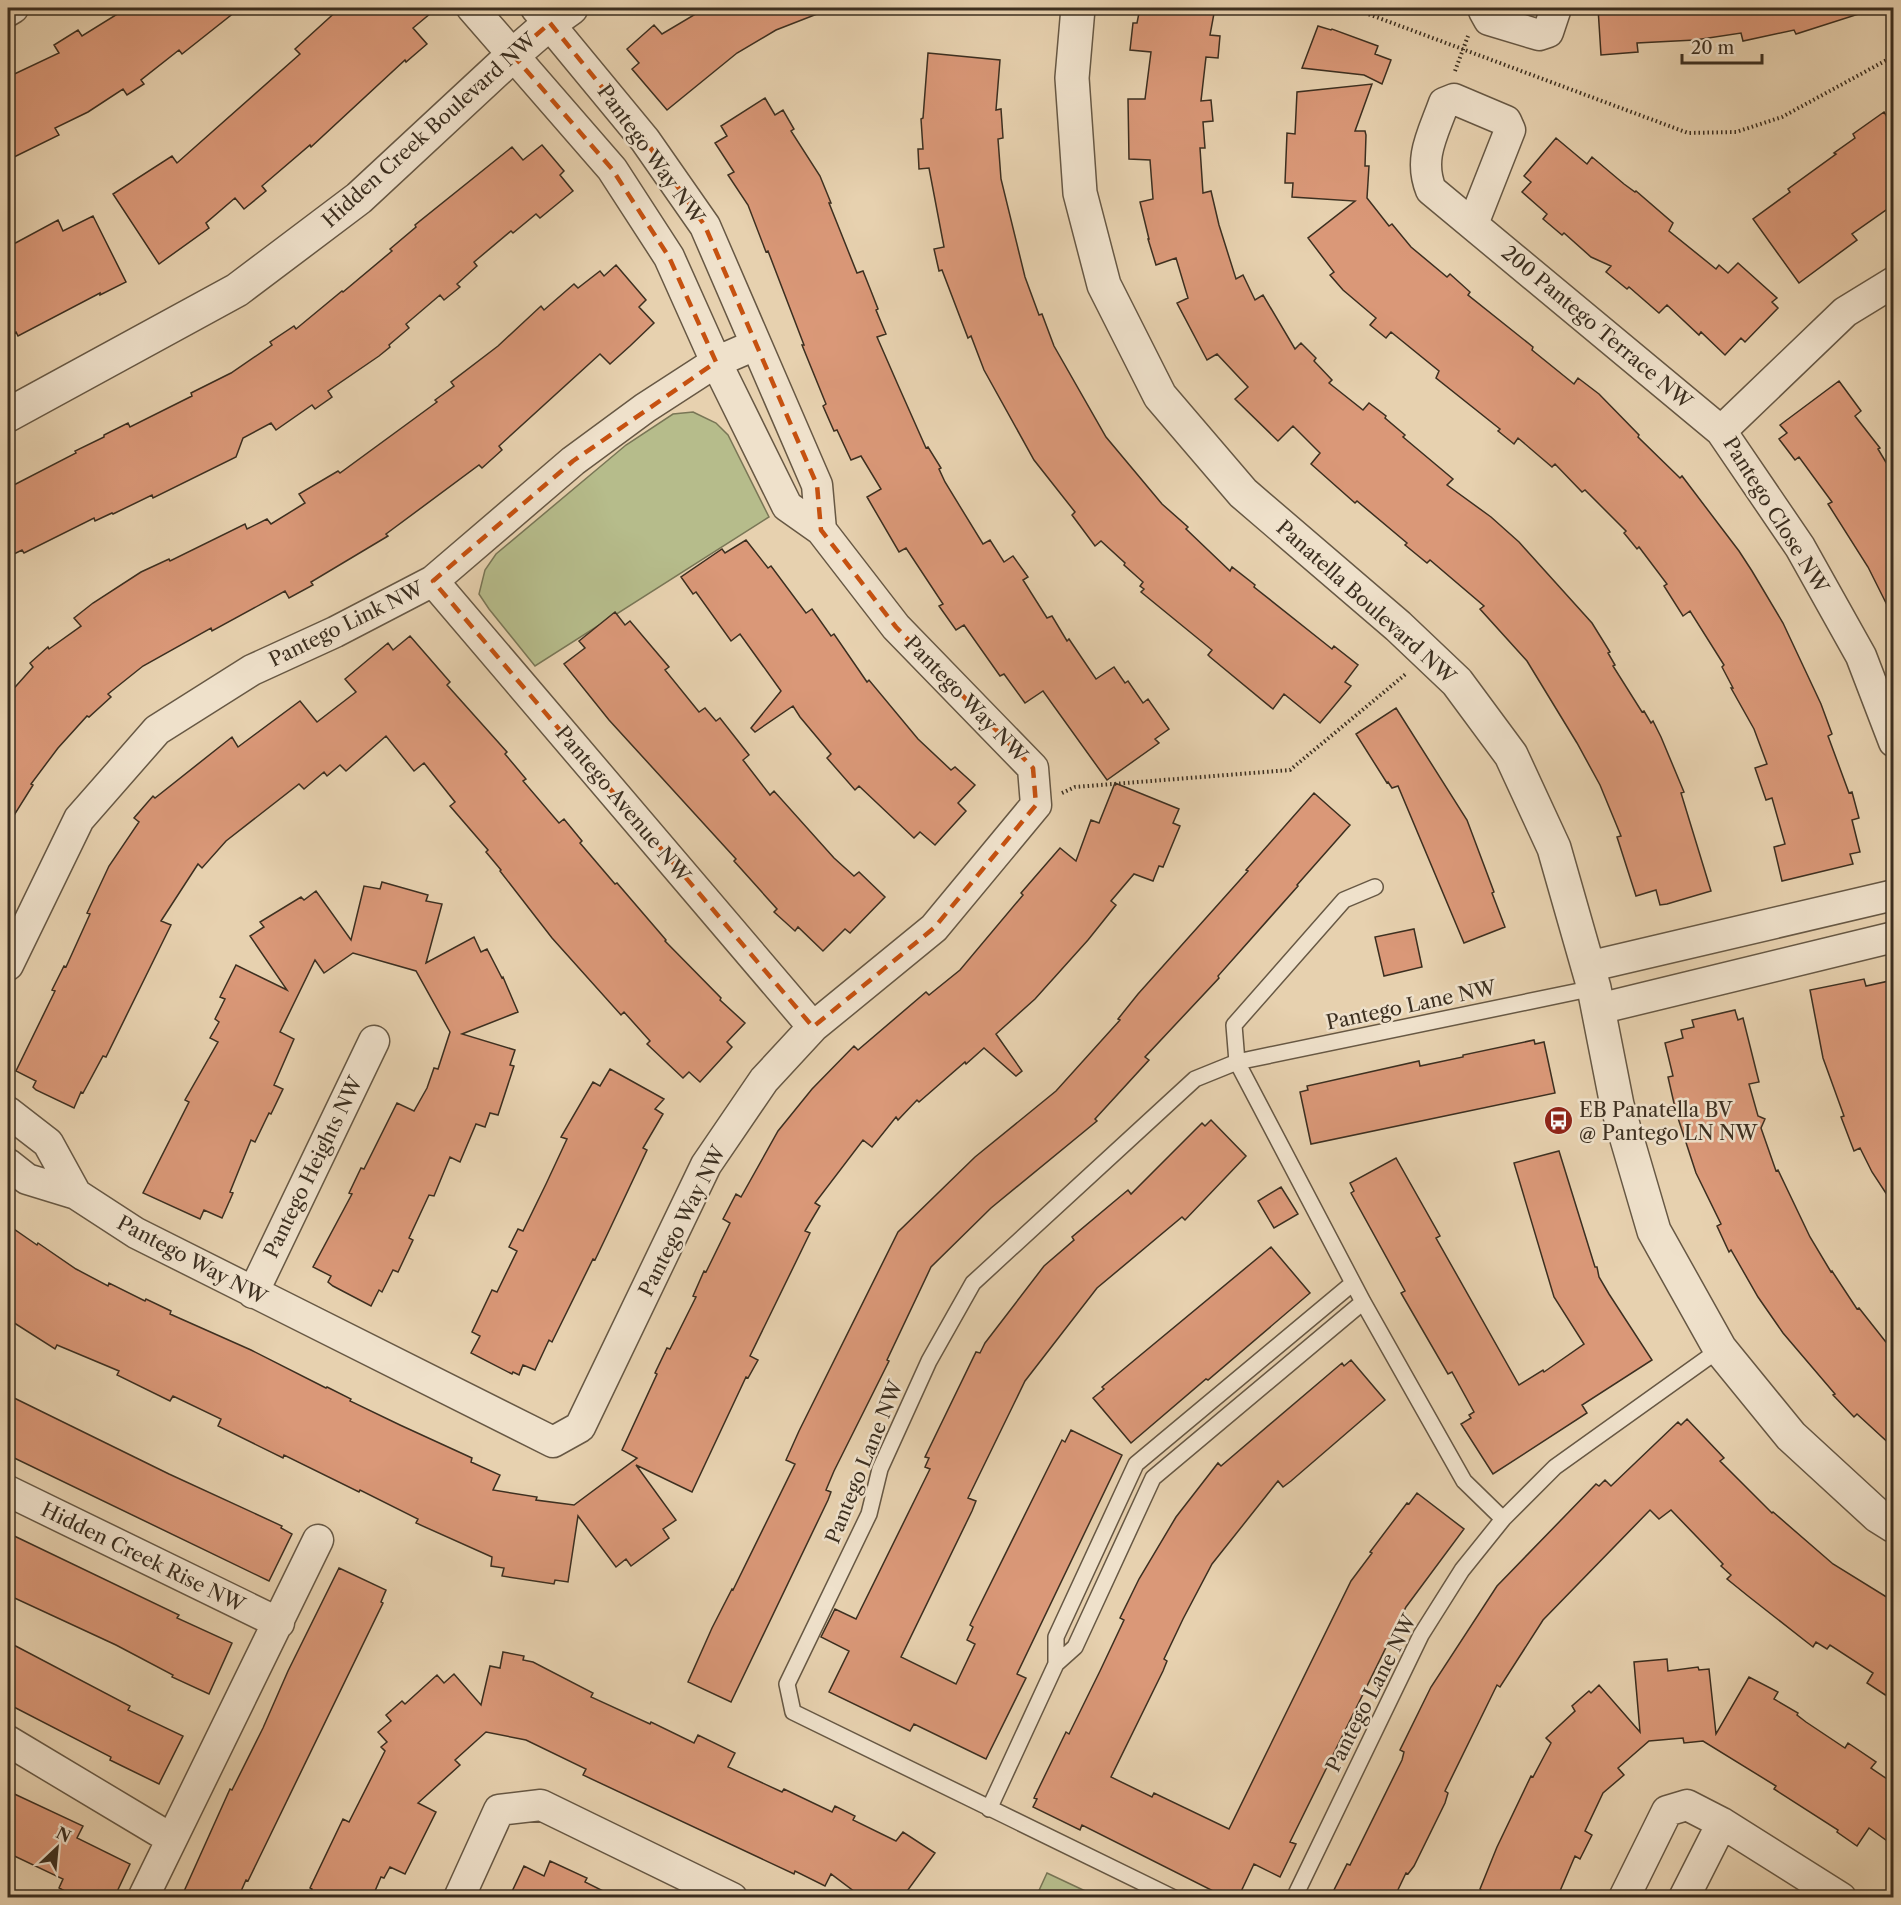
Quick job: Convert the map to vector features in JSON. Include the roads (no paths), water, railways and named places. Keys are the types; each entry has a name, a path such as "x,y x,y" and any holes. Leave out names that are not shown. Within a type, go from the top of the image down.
{"street":[{"path":"8,11 13,8"},
{"name":"Pantego Way NW","path":"8,1164 27,1179 76,1194 136,1233 553,1442 580,1427 706,1165 764,1080 813,1027 934,928 1036,805 1033,768 896,627 821,530 787,506 716,362 669,257 612,170 472,8"},
{"name":"Panatella Boulevard NW","path":"1078,8 1072,78 1080,193 1104,285 1160,396 1243,493 1398,626 1457,682 1512,755 1554,848 1593,988 1617,1105 1654,1231 1720,1348 1791,1436 1878,1516 1893,1526"},
{"path":"1484,9 1489,20 1539,35 1548,32 1556,8"},
{"name":"Pantego Way NW","path":"552,13 705,226 817,485 821,530"},
{"name":"Hidden Creek Boulevard NW","path":"8,415 237,290 359,198 513,55 552,13"},
{"name":"200 Pantego Terrace NW","path":"1473,224 1510,129 1506,121 1454,99 1444,103 1425,156 1425,175 1431,190 1722,430"},
{"name":"Pantego Close NW","path":"1893,282 1845,312 1722,430 1800,547 1855,646 1893,742"},
{"name":"Pantego Link NW","path":"8,965 79,819 156,730 252,670 335,632 433,581 573,461 645,408 716,362 755,345"},
{"name":"Pantego Avenue NW","path":"433,581 813,1027"},
{"path":"1593,988 1893,895"},
{"path":"1593,988 1893,937"},
{"name":"Pantego Heights NW","path":"253,1293 374,1041"},
{"name":"Pantego Way NW","path":"8,1112 48,1143 76,1194"},
{"name":"Hidden Creek Rise NW","path":"8,1491 279,1623"},
{"path":"142,1898 318,1540"},
{"path":"8,1742 170,1838"},
{"path":"1624,1898 1667,1811 1687,1804 1722,1823 1841,1898"},
{"path":"459,1898 499,1810 541,1805 732,1898"},
{"path":"1684,1898 1722,1823"}],"lane":[{"path":"1375,887 1344,900 1234,1025 1237,1062 1363,1302 1464,1480 1503,1519"},
{"name":"Pantego Lane NW","path":"1174,1898 793,1712 788,1683 869,1514 880,1469 929,1361 973,1283 1195,1079 1237,1062 1593,988"},
{"path":"1056,1664 1056,1637 1136,1464 1353,1283"},
{"path":"989,1809 1056,1664 1075,1647 1153,1478 1363,1302"},
{"name":"Pantego Lane NW","path":"1294,1898 1421,1635 1462,1570 1503,1519 1555,1467 1720,1348"}],"place":[{"name":"EB Panatella BV @ Pantego LN NW","path":"1558,1121"}]}
